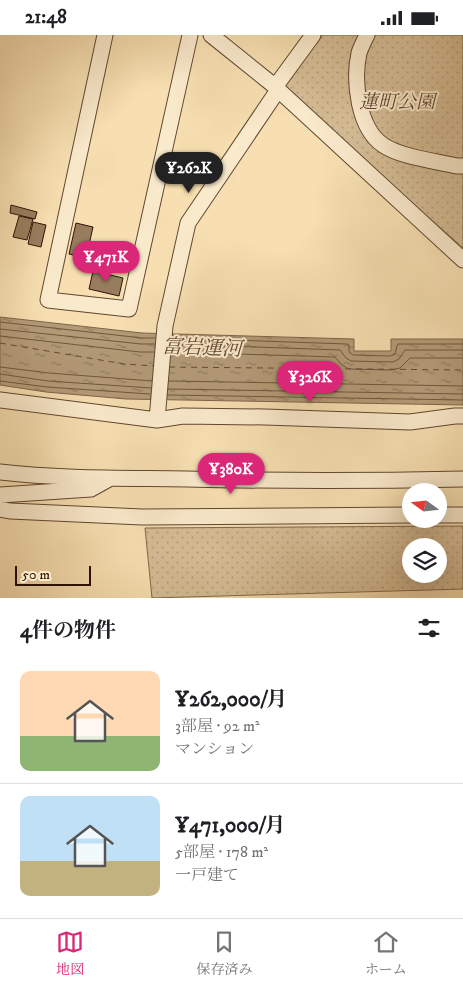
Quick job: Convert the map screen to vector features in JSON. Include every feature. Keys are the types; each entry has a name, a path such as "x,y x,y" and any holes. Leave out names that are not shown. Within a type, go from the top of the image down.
{"street":[{"path":"105,35 48,301 129,309 190,35"},
{"path":"211,35 276,89 463,261"},
{"path":"157,420 165,326 188,223 312,35"},
{"path":"367,35 359,52 356,76 358,102 368,128 382,145 400,154 463,166"},
{"path":"0,400 157,420 183,416 410,422 463,416"},
{"path":"0,472 35,476 110,478 372,481 463,479"},
{"path":"0,495 91,489 110,478"},
{"path":"0,509 142,517 402,515"},
{"path":"448,515 463,515"}],"green space":[{"name":"蓮町公園","path":"322,35 463,35 463,248 283,88"},
{"path":"402,526 402,528 447,528 448,526 463,526 463,589 152,598 145,528"}],"water":[{"name":"富岩運河","path":"0,317 142,333 354,339 354,351 391,351 391,339 463,339 463,405 126,399 46,392 0,385"}],"building":[{"path":"11,205 37,212 35,219 10,213"},
{"path":"19,216 33,219 27,240 13,237"},
{"path":"33,222 46,225 41,247 28,244"},
{"path":"76,223 93,227 86,258 69,254"},
{"path":"107,247 129,252 126,265 104,260"},
{"path":"93,271 123,278 119,296 89,289"}],"ferry route":[{"path":"0,343 124,364 155,366"},
{"path":"169,367 463,370"}]}
